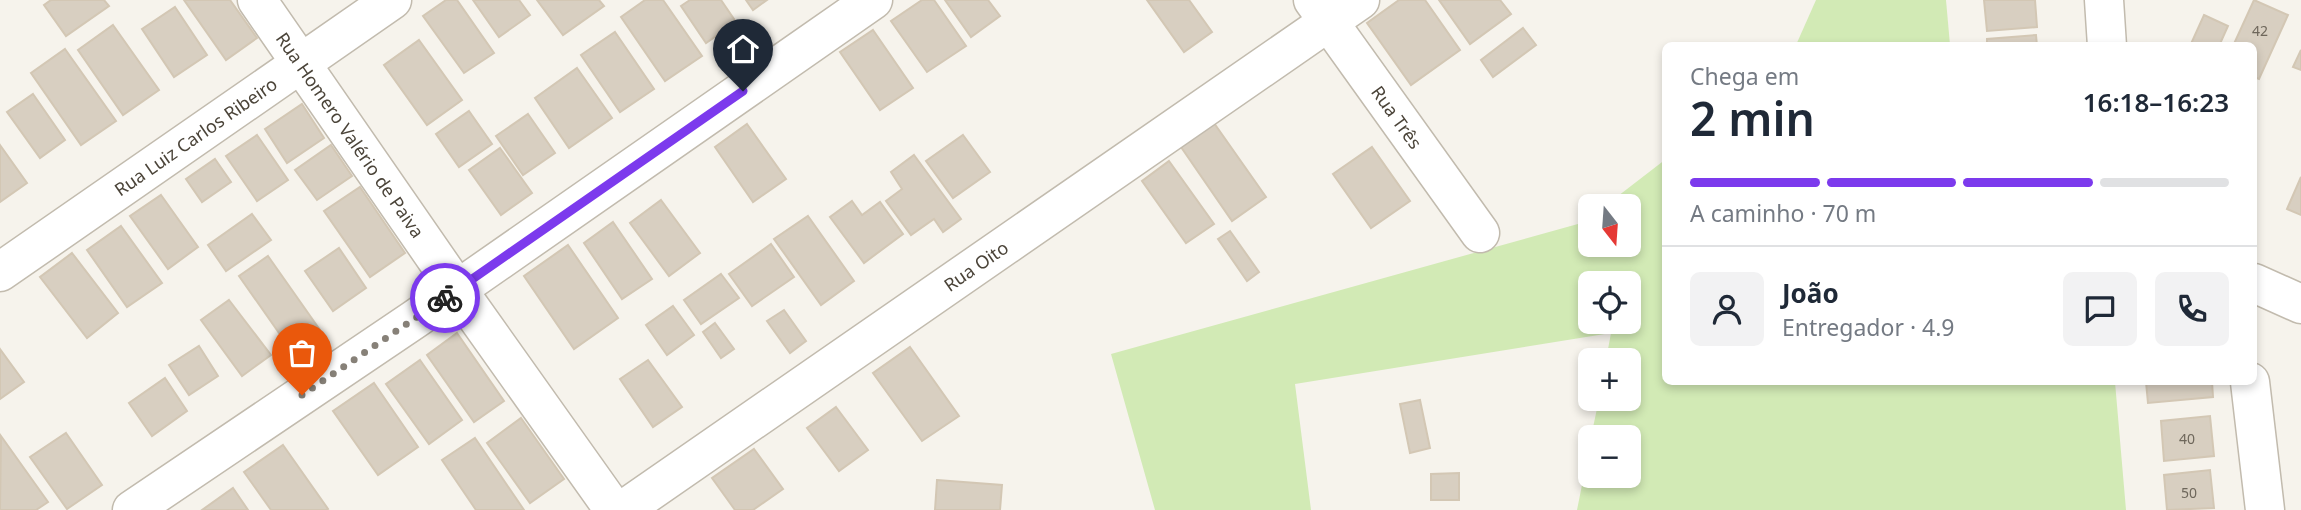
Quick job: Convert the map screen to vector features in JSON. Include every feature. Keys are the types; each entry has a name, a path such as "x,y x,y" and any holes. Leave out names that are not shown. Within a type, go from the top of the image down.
{"street":[{"name":"Rua Homero Valério de Paiva","path":"257,0 614,510"},
{"name":"Rua Luiz Carlos Ribeiro","path":"0,272 391,0"},
{"path":"132,510 457,289 873,0"},
{"name":"Rua Oito","path":"623,510 1321,11 1360,0"},
{"path":"2104,0 2107,42"},
{"name":"Rua Três","path":"1321,11 1480,233"},
{"path":"2257,284 2301,304"},
{"path":"2250,385 2264,510"}],"green space":[{"path":"1816,0 1946,0 1950,42 1797,42"},
{"path":"1662,162 1662,385 2115,385 2126,510 1577,510 1581,488 1641,488 1641,425 1594,425 1596,411 1641,411 1641,348 1608,348 1611,334 1641,334 1641,271 1578,271 1578,334 1605,334 1295,384 1311,510 1155,510 1111,354 1578,224 1578,257 1642,257 1642,194 1621,194"}],"building":[{"path":"51,0 104,0 109,6 66,36 44,5"},
{"path":"184,0 230,0 257,38 226,60"},
{"path":"446,0 457,0 494,53 464,73 423,16"},
{"path":"473,0 519,0 530,15 499,37"},
{"path":"537,0 599,0 604,6 563,35"},
{"path":"645,0 663,0 702,56 665,81 621,17"},
{"path":"690,0 721,0 736,22 706,43 681,6"},
{"path":"746,0 767,0 753,10"},
{"path":"922,0 934,0 966,46 927,72 891,21"},
{"path":"945,0 988,0 1000,16 971,37"},
{"path":"1147,0 1189,0 1212,32 1184,52"},
{"path":"1399,0 1425,0 1460,50 1411,85 1367,23"},
{"path":"1439,0 1500,0 1511,14 1470,44"},
{"path":"1984,0 2035,0 2037,27 1987,31"},
{"path":"2254,0 2288,15 2259,79 2257,42 2235,42"},
{"path":"175,7 207,55 174,77 142,29"},
{"path":"2204,15 2228,26 2221,42 2192,42"},
{"path":"113,25 159,90 123,115 78,50"},
{"path":"1523,28 1536,45 1493,77 1481,60"},
{"path":"873,30 913,88 880,110 840,52"},
{"path":"615,32 654,89 620,112 581,55"},
{"path":"2036,35 2037,42 1987,42 1987,39"},
{"path":"419,40 462,100 427,125 384,65"},
{"path":"65,49 116,121 81,145 31,73"},
{"path":"2301,50 2301,70 2293,67"},
{"path":"577,68 612,118 569,148 535,98"},
{"path":"33,94 65,140 40,158 7,112"},
{"path":"302,104 324,138 287,163 265,129"},
{"path":"469,111 492,144 459,167 436,134"},
{"path":"528,114 555,153 523,175 496,136"},
{"path":"1214,123 1266,197 1232,221 1181,147"},
{"path":"747,124 786,179 753,202 715,147"},
{"path":"257,135 288,180 257,201 226,156"},
{"path":"963,135 990,172 953,198 926,161"},
{"path":"0,145 27,183 0,202"},
{"path":"331,145 352,176 317,200 295,170"},
{"path":"1372,147 1410,201 1371,228 1333,174"},
{"path":"500,148 532,193 501,215 469,170"},
{"path":"914,155 961,219 943,232 934,219 911,235 886,201 902,189 891,172"},
{"path":"215,159 231,182 202,202 186,179"},
{"path":"1169,161 1214,224 1186,243 1142,181"},
{"path":"2301,177 2301,215 2287,209"},
{"path":"360,187 405,253 370,277 324,211"},
{"path":"161,195 198,247 168,269 130,216"},
{"path":"661,200 700,253 669,276 630,223"},
{"path":"852,201 862,215 880,202 903,234 864,263 830,217"},
{"path":"252,214 271,240 226,271 208,245"},
{"path":"808,216 854,281 821,305 774,239"},
{"path":"613,222 652,279 622,299 584,243"},
{"path":"121,226 162,283 127,307 87,250"},
{"path":"1230,231 1259,272 1247,281 1218,239"},
{"path":"771,244 794,277 752,306 729,274"},
{"path":"568,245 618,318 574,349 524,276"},
{"path":"339,248 366,288 333,311 305,271"},
{"path":"72,253 118,313 87,338 40,277"},
{"path":"268,256 320,330 291,350 239,276"},
{"path":"721,274 739,298 701,324 684,300"},
{"path":"229,300 271,355 242,376 201,320"},
{"path":"673,306 694,335 667,355 646,325"},
{"path":"784,310 806,341 790,353 767,321"},
{"path":"715,323 734,349 721,358 703,332"},
{"path":"457,333 504,401 474,422 427,355"},
{"path":"199,346 218,376 189,395 169,365"},
{"path":"910,347 959,416 922,441 873,373"},
{"path":"0,349 24,382 0,399"},
{"path":"420,360 462,420 429,444 386,384"},
{"path":"648,360 682,407 653,427 620,379"},
{"path":"165,378 187,411 152,436 129,403"},
{"path":"374,383 418,447 378,475 333,411"},
{"path":"2146,385 2212,385 2213,397 2148,403"},
{"path":"1420,400 1430,448 1410,453 1400,404"},
{"path":"836,407 868,450 839,471 807,428"},
{"path":"2210,416 2214,456 2164,461 2161,421"},
{"path":"521,418 564,479 530,503 487,443"},
{"path":"66,433 102,485 67,509 30,457"},
{"path":"1,436 48,502 36,510 0,510"},
{"path":"475,438 524,510 476,510 442,460"},
{"path":"283,445 328,509 271,510 244,472"},
{"path":"754,449 783,489 753,510 735,510 712,478"},
{"path":"2210,470 2214,508 2167,510 2164,475"},
{"path":"1459,473 1459,500 1431,500 1431,474"},
{"path":"937,480 1002,485 1000,510 935,510"},
{"path":"233,488 248,510 202,510"}],"way so far":[{"path":"302,395 445,298"}],"route":[{"path":"445,298 743,91"}]}
